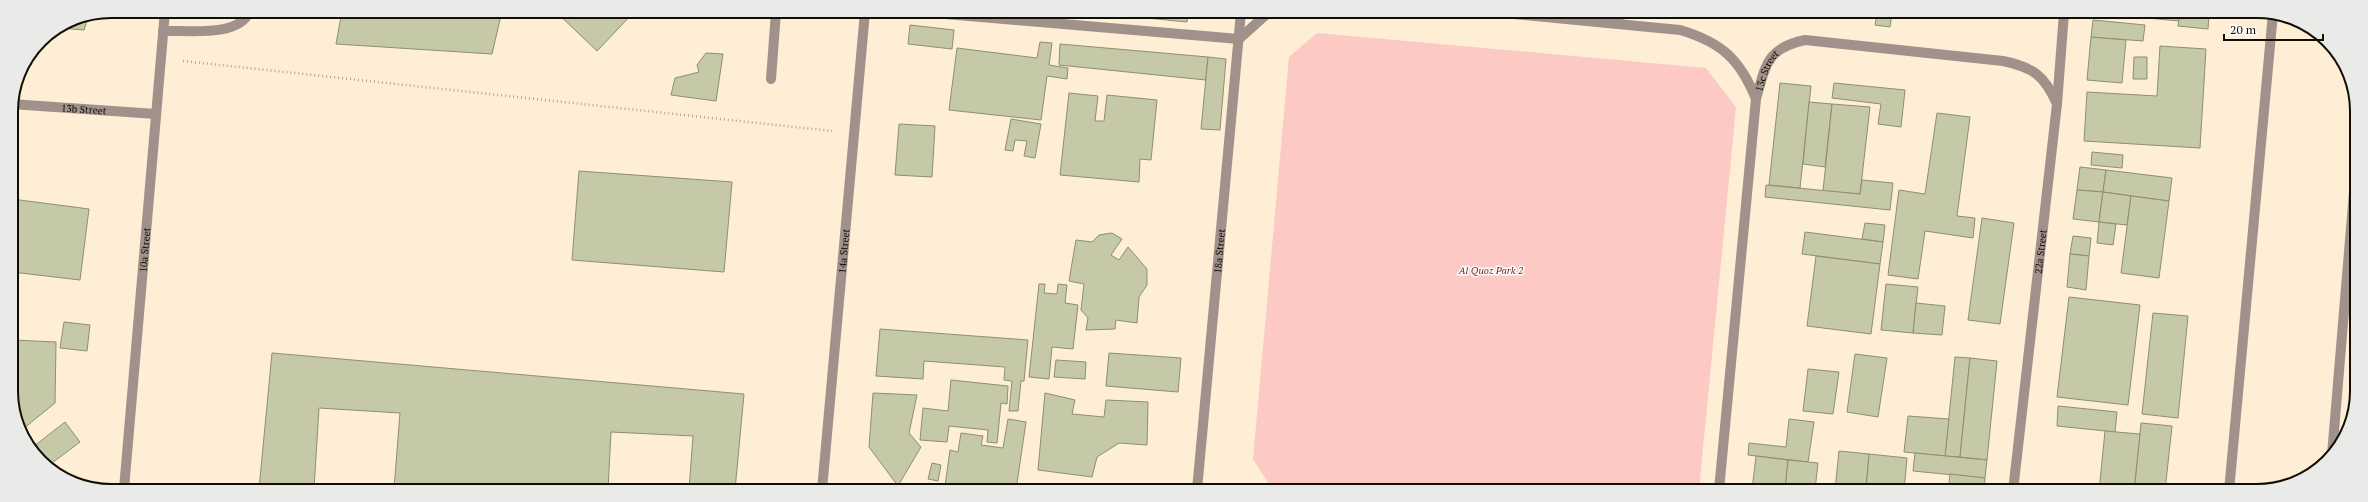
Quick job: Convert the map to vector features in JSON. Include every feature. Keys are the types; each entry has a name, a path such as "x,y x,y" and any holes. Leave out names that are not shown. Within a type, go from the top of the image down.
{"street":[{"name":"10a Street","path":"124,484 164,18"},
{"path":"163,31 225,30 237,26 247,18"},
{"path":"771,79 776,18"},
{"name":"14a Street","path":"823,484 864,18"},
{"path":"995,18 1239,38 1262,18"},
{"name":"18a Street","path":"1198,484 1241,18"},
{"name":"13c Street","path":"1556,18 1680,30 1701,36 1720,46 1736,61 1748,78 1756,99"},
{"path":"1618,18 1618,24"},
{"name":"22a Street","path":"2014,484 2057,104 2064,18"},
{"path":"2230,484 2272,20"},
{"name":"13c Street","path":"1756,99 1764,72 1772,56 1787,44 1806,40 2022,64 2038,73 2046,82 2057,104"},
{"path":"1720,484 1756,99"},
{"name":"13b Street","path":"18,104 156,114"},
{"path":"2333,445 2350,240"}],"path":[{"path":"161,59 854,134"}],"green space":[{"name":"Al Quoz Park 2","path":"1317,33 1706,68 1736,107 1700,484 1269,484 1253,459 1289,57"}],"building":[{"path":"341,18 500,18 492,54 336,44"},
{"path":"562,18 628,18 597,51"},
{"path":"1147,18 1187,18 1187,22"},
{"path":"1876,18 1891,18 1890,27 1875,25"},
{"path":"2147,18 2179,18 2179,21"},
{"path":"2179,18 2209,18 2208,29 2178,26"},
{"path":"2093,20 2145,25 2143,41 2091,37"},
{"path":"87,21 84,30 68,29"},
{"path":"910,25 954,30 952,49 908,44"},
{"path":"2091,37 2126,40 2122,83 2087,80"},
{"path":"1040,42 1052,43 1049,65 1068,68 1067,79 1047,76 1041,120 949,110 957,48 1037,58"},
{"path":"1060,44 1208,57 1206,80 1059,65"},
{"path":"2160,46 2206,49 2200,148 2084,141 2087,92 2157,96"},
{"path":"706,53 723,54 716,101 671,95 675,78 699,72 697,65"},
{"path":"1208,57 1226,59 1220,130 1201,129"},
{"path":"2134,57 2147,57 2147,79 2133,79"},
{"path":"1780,83 1811,86 1800,188 1769,185"},
{"path":"1834,83 1905,90 1901,127 1878,124 1881,104 1832,98"},
{"path":"1069,93 1098,96 1095,121 1104,121 1107,95 1157,100 1151,160 1140,159 1139,182 1060,175"},
{"path":"1809,102 1832,104 1825,167 1803,164"},
{"path":"1832,104 1870,107 1860,194 1823,191"},
{"path":"1937,113 1970,117 1957,216 1975,218 1973,238 1925,231 1918,279 1888,275 1899,190 1925,194"},
{"path":"1011,119 1041,124 1035,158 1024,156 1027,141 1015,140 1013,151 1005,150"},
{"path":"899,124 935,126 932,177 895,175"},
{"path":"2092,152 2123,155 2122,168 2091,165"},
{"path":"2080,167 2106,170 2103,192 2077,190"},
{"path":"2106,170 2172,178 2169,201 2103,192"},
{"path":"579,171 732,182 724,272 572,260"},
{"path":"1862,180 1893,183 1890,210 1765,197 1766,185 1860,194"},
{"path":"2077,190 2103,192 2099,222 2073,219"},
{"path":"2103,192 2131,196 2127,225 2099,222"},
{"path":"2131,196 2169,201 2159,278 2121,273"},
{"path":"18,200 89,209 80,280 18,273"},
{"path":"1982,218 2014,223 2000,324 1968,320"},
{"path":"2099,222 2116,224 2113,245 2097,243"},
{"path":"1865,223 1885,225 1883,242 1862,239"},
{"path":"1805,232 1883,242 1880,264 1802,254"},
{"path":"1112,233 1122,239 1111,255 1119,260 1128,247 1147,269 1147,285 1139,297 1137,323 1116,320 1115,329 1086,330 1088,318 1081,310 1084,284 1069,281 1076,240 1092,242 1099,235"},
{"path":"2073,236 2091,238 2089,256 2070,254"},
{"path":"2070,254 2089,256 2086,290 2067,287"},
{"path":"1816,256 1880,264 1871,334 1807,326"},
{"path":"1039,284 1045,284 1044,293 1057,294 1058,284 1067,285 1065,303 1078,305 1073,349 1052,347 1049,379 1029,377"},
{"path":"1886,284 1918,287 1913,333 1881,330"},
{"path":"2069,297 2140,305 2128,405 2057,397"},
{"path":"1916,303 1945,306 1942,335 1913,333"},
{"path":"2153,313 2188,316 2178,418 2142,414"},
{"path":"64,322 90,325 87,351 60,348"},
{"path":"880,329 1028,340 1024,381 1021,381 1018,411 1009,411 1012,381 1004,380 1005,367 924,361 923,379 876,376"},
{"path":"18,340 56,342 55,403 26,427 18,397"},
{"path":"272,353 744,394 736,484 689,484 693,436 611,432 608,484 394,484 400,413 319,408 314,484 259,484"},
{"path":"1109,353 1181,358 1178,392 1106,386"},
{"path":"1855,354 1887,358 1878,417 1847,412"},
{"path":"1955,357 1970,358 1960,457 1945,456"},
{"path":"1970,358 1997,361 1987,460 1960,457"},
{"path":"1056,360 1086,362 1085,379 1054,377"},
{"path":"1808,369 1839,372 1833,414 1803,411"},
{"path":"951,380 1008,386 1007,404 1001,403 997,443 987,442 988,430 949,426 947,442 920,440 923,408 948,411"},
{"path":"873,393 917,395 909,433 921,447 899,484 897,484 869,447"},
{"path":"1045,393 1075,400 1072,414 1104,417 1106,400 1148,402 1147,445 1119,443 1097,457 1092,477 1038,470"},
{"path":"2058,406 2117,412 2115,432 2057,426"},
{"path":"1908,416 1949,419 1945,456 1904,452"},
{"path":"1008,419 1026,422 1017,484 945,484 950,450 958,452 961,433 983,436 981,445 1003,448"},
{"path":"1789,419 1814,422 1808,462 1748,455 1749,443 1786,447"},
{"path":"65,422 80,442 52,463 35,445"},
{"path":"2141,423 2172,426 2166,484 2135,484"},
{"path":"2105,431 2140,434 2135,484 2100,484"},
{"path":"1839,451 1869,454 1866,484 1836,484"},
{"path":"1915,453 1987,460 1985,478 1913,471"},
{"path":"1869,454 1907,458 1905,484 1866,484"},
{"path":"1756,456 1788,460 1786,484 1753,484"},
{"path":"1788,460 1818,463 1816,484 1786,484"},
{"path":"932,463 941,465 938,481 928,479"},
{"path":"1950,474 1985,478 1985,484 1949,484"}]}
